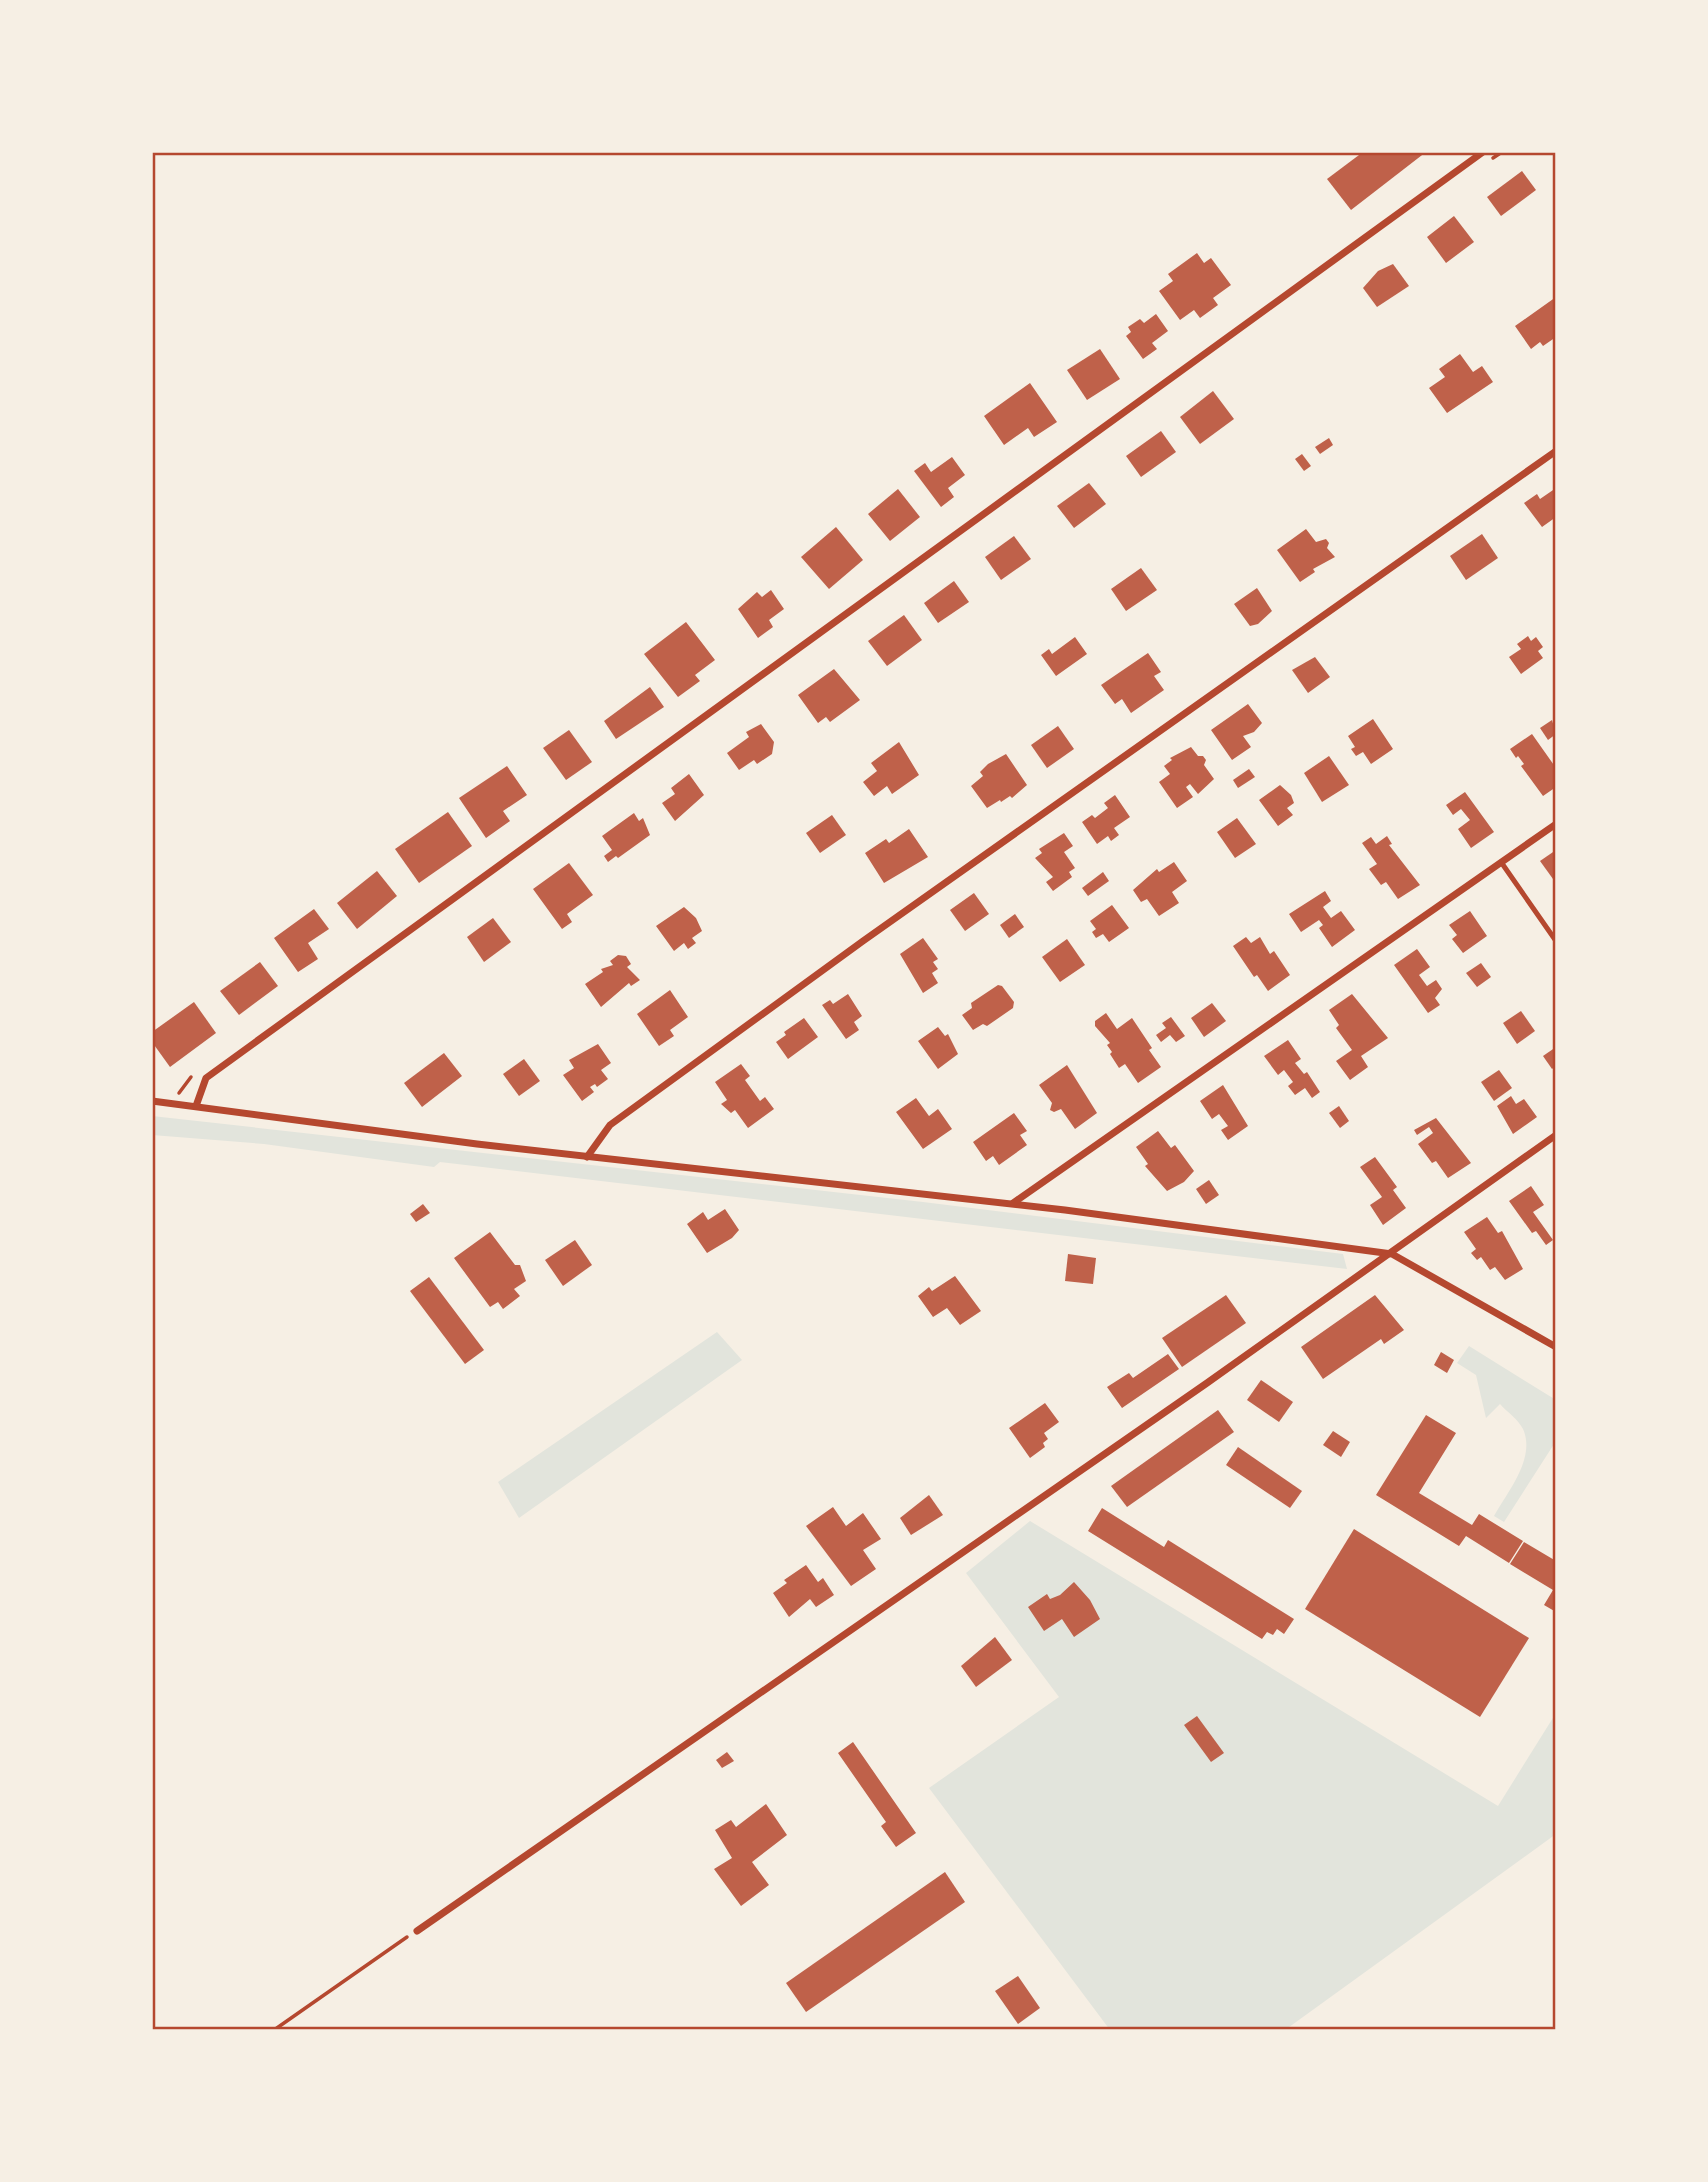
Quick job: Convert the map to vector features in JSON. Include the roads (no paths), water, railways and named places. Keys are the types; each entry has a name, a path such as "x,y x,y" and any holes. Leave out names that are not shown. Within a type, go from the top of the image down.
{"street":[{"path":"196,1106 206,1078 1483,152"},
{"path":"587,1157 610,1125 797,989 1556,451"},
{"path":"1012,1204 1556,824"},
{"path":"152,1101 587,1157 1012,1204 1392,1254 1556,1347"},
{"path":"417,1931 1392,1254 1556,1135"}],"lane":[{"path":"1501,862 1556,941"}]}
